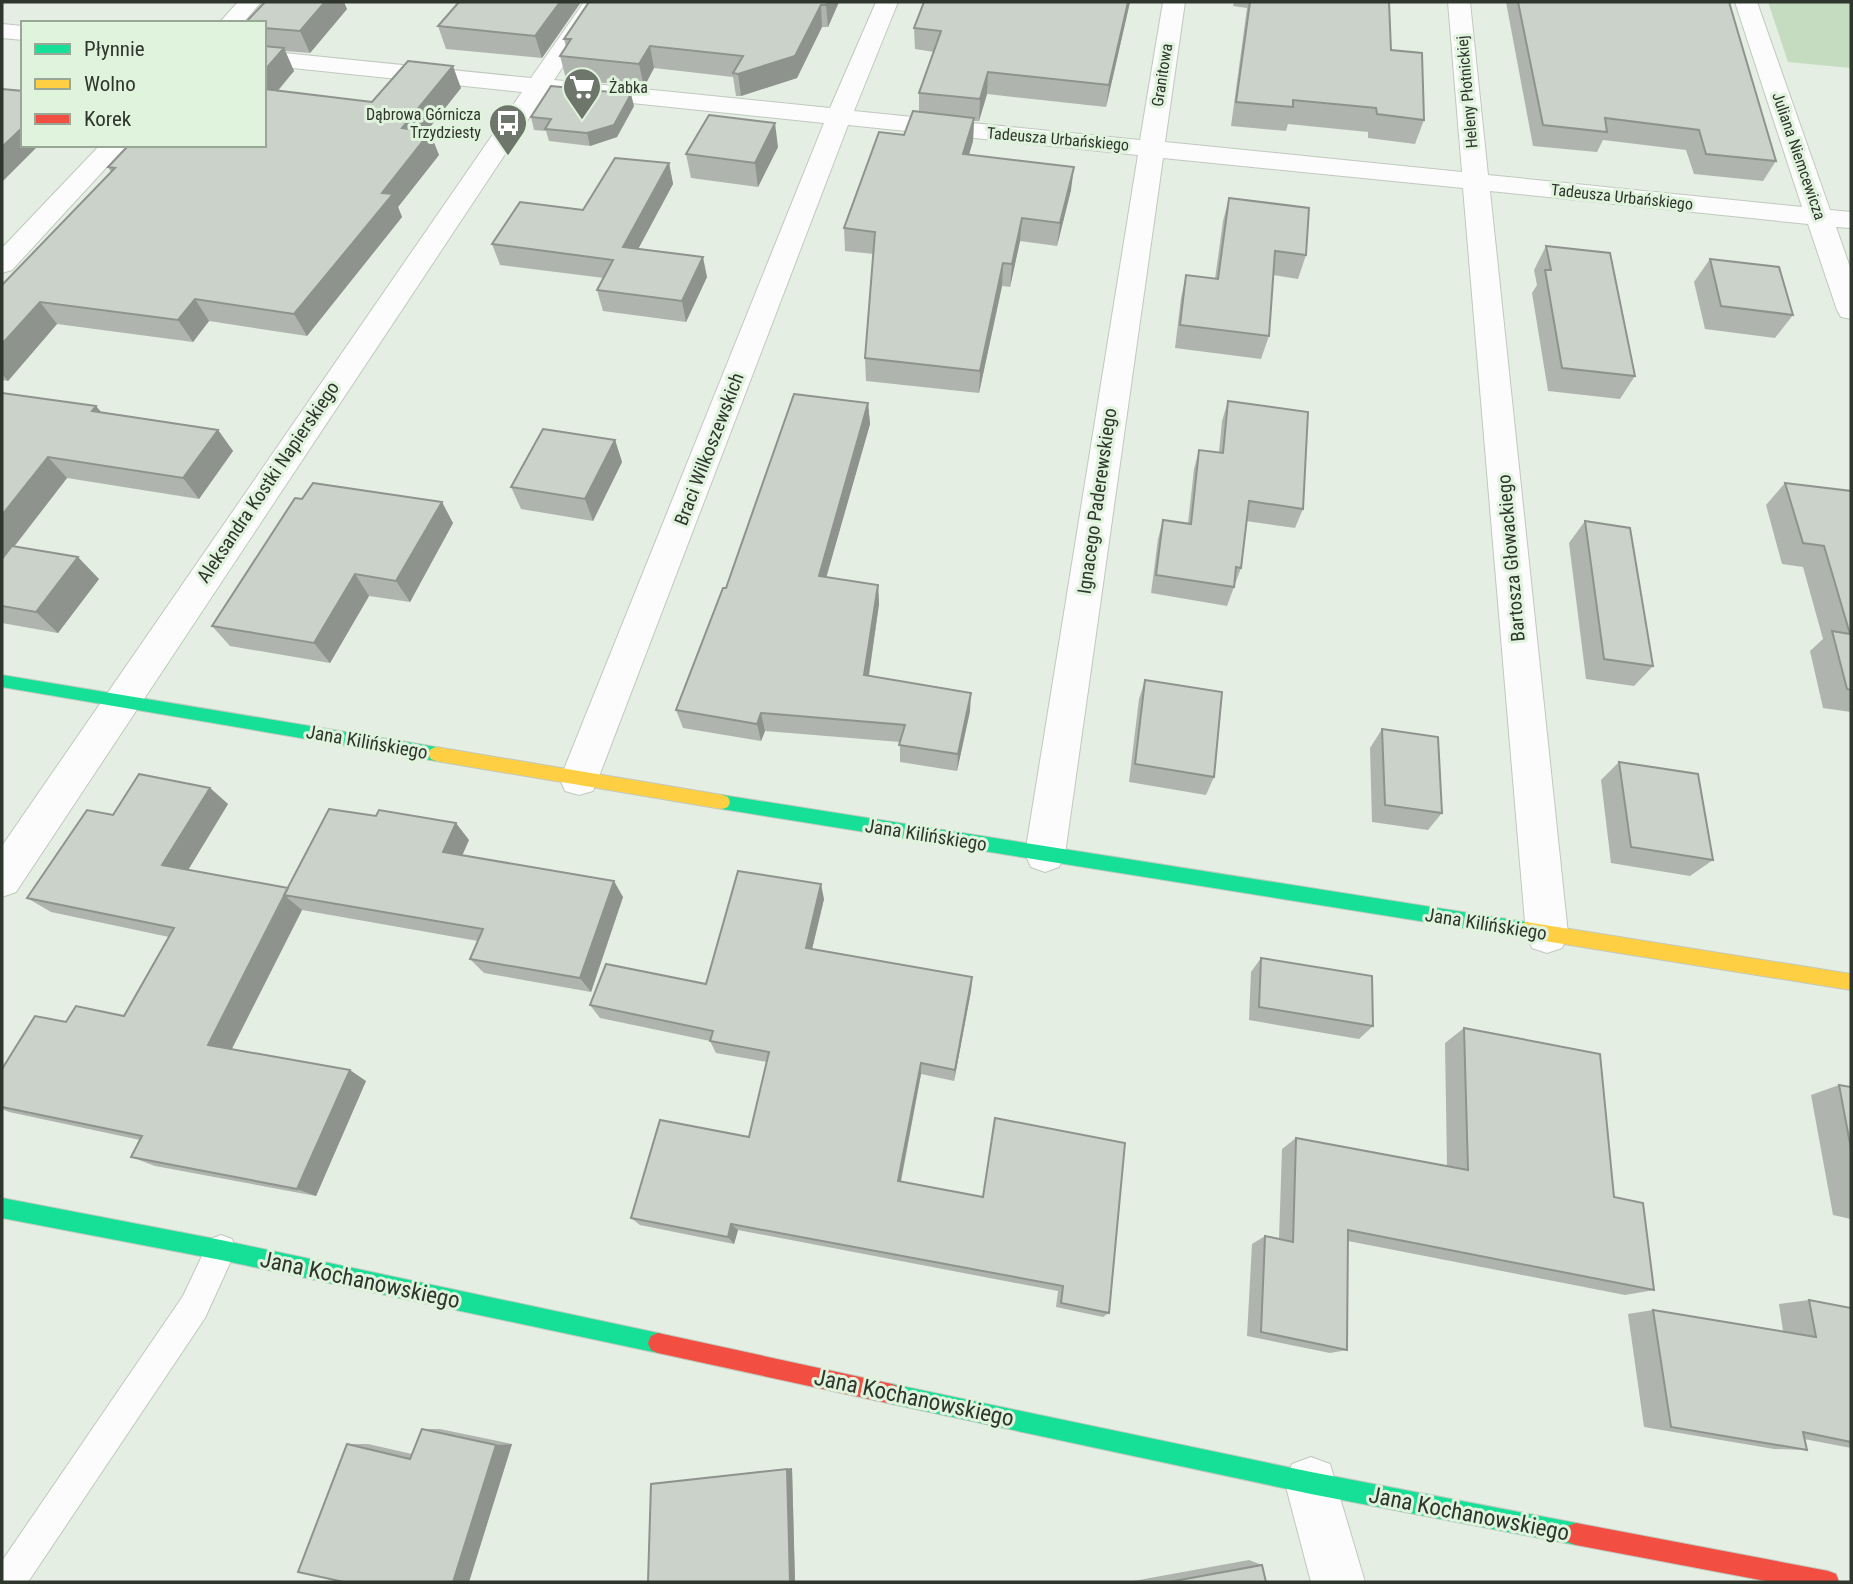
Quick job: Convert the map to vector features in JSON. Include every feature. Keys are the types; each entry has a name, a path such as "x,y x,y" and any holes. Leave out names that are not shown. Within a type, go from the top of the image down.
{"street":[{"path":"232,21 250,2"},
{"name":"Aleksandra Kostki Napierskiego","path":"2,878 595,2"},
{"name":"Braci Wilkoszewskich","path":"579,779 838,118 887,2"},
{"name":"Granitowa","path":"1150,148 1174,2"},
{"name":"Heleny Płotnickiej","path":"1459,2 1475,182"},
{"name":"Juliana Niemcewicza","path":"1746,2 1851,310"},
{"path":"2,31 21,33"},
{"name":"Tadeusza Urbańskiego","path":"266,58 1851,220"},
{"path":"2,264 112,147"},
{"name":"Ignacego Paderewskiego","path":"1045,853 1150,148"},
{"name":"Bartosza Głowackiego","path":"1475,182 1547,934"},
{"name":"Jana Kilińskiego","path":"2,681 121,699 579,779 1851,982"},
{"name":"Jana Kochanowskiego","path":"2,1208 221,1250 1311,1483 1828,1582"},
{"path":"1311,1483 1338,1582"}],"lane":[{"path":"8,1582 194,1307 221,1250"}],"green space":[{"path":"1768,2 1851,2 1851,68 1788,62"}],"building":[{"path":"265,2 325,2 300,31 266,28 266,21 247,21"},
{"path":"459,2 560,2 535,36 438,26"},
{"path":"589,2 828,2 821,5 795,56 738,74 733,73 743,56 650,46 639,64 560,56 571,39 564,39"},
{"path":"924,2 1128,2 1109,85 988,72 980,99 919,93 941,31 914,28"},
{"path":"1250,2 1389,2 1391,50 1422,53 1424,120 1377,114 1376,108 1293,100 1293,107 1236,102"},
{"path":"1518,2 1729,2 1776,161 1706,154 1699,130 1605,118 1607,132 1543,125"},
{"path":"266,46 284,48 266,69"},
{"path":"408,61 453,66 402,128 430,132 382,193 393,194 294,314 195,299 178,320 40,302 2,344 2,285 115,168 108,167 127,147 266,147 266,89 372,102"},
{"path":"551,86 631,94 614,125 587,133 545,129 551,119 531,117"},
{"path":"2,89 21,91 21,129 2,147"},
{"path":"913,111 974,118 963,154 1074,167 1060,223 1022,218 1012,264 1003,263 980,371 865,358 875,232 844,228 879,132 904,135"},
{"path":"709,115 775,123 755,163 686,154"},
{"path":"615,158 669,163 623,247 703,257 682,301 597,290 613,260 492,244 520,202 583,210"},
{"path":"1229,198 1309,208 1306,255 1275,251 1269,336 1180,325 1186,275 1218,279"},
{"path":"1546,246 1610,253 1635,376 1562,368 1545,270 1551,270"},
{"path":"1710,259 1779,267 1793,315 1721,306"},
{"path":"2,393 96,406 92,411 218,430 183,478 48,457 2,515"},
{"path":"794,394 868,403 819,576 878,585 864,675 971,693 958,754 899,745 905,725 761,713 757,724 676,710 723,588 726,588"},
{"path":"1228,401 1308,412 1303,509 1249,501 1241,568 1236,567 1234,587 1156,575 1163,520 1191,524 1199,450 1223,453"},
{"path":"543,429 615,440 585,499 511,487"},
{"path":"313,483 442,502 396,581 355,574 314,643 212,626 295,498 302,499"},
{"path":"1785,483 1851,491 1851,690 1847,689 1832,631 1850,634 1824,546 1803,543"},
{"path":"1585,521 1630,528 1653,666 1604,659"},
{"path":"12,546 78,557 36,612 2,606 2,559"},
{"path":"1145,680 1222,692 1214,777 1135,764"},
{"path":"1382,729 1438,737 1442,813 1385,805"},
{"path":"1619,762 1698,774 1713,860 1631,847"},
{"path":"139,774 210,788 162,865 288,888 208,1045 350,1070 297,1189 131,1157 142,1136 2,1107 2,1069 35,1016 66,1022 76,1006 124,1016 174,928 27,898 87,810 113,815"},
{"path":"329,809 376,816 379,810 456,823 443,852 614,881 580,978 470,959 483,929 284,895"},
{"path":"738,871 821,884 806,948 972,977 955,1070 921,1063 898,1181 983,1197 995,1118 1125,1143 1109,1313 1061,1303 1063,1286 731,1224 728,1237 631,1218 660,1120 749,1137 769,1052 710,1041 713,1031 590,1005 606,964 706,984"},
{"path":"1261,958 1372,976 1373,1026 1259,1007"},
{"path":"1464,1028 1600,1054 1614,1197 1643,1203 1654,1290 1348,1230 1347,1350 1261,1332 1265,1236 1293,1242 1296,1138 1468,1170"},
{"path":"1839,1085 1851,1087 1851,1149"},
{"path":"1809,1300 1851,1308 1851,1442 1803,1432 1807,1450 1671,1427 1653,1310 1816,1337"},
{"path":"422,1429 496,1445 453,1582 344,1582 298,1572 347,1444 410,1459"},
{"path":"787,1469 790,1582 648,1582 651,1484"},
{"path":"1262,1565 1266,1582 1169,1582"}],"traffic: fast":[{"path":"2,681 436,754"},
{"path":"722,802 1526,930"},
{"path":"2,1208 221,1250 658,1343"},
{"path":"892,1394 1311,1483 1576,1534"}],"traffic: slow":[{"path":"436,754 722,802"},
{"path":"1526,930 1851,982"}],"traffic: jam":[{"path":"658,1343 892,1394"},
{"path":"1576,1534 1828,1582"}],"place":[{"name":"Żabka","path":"582,121"},
{"name":"Dąbrowa Górnicza Trzydziesty","path":"508,157"}]}
